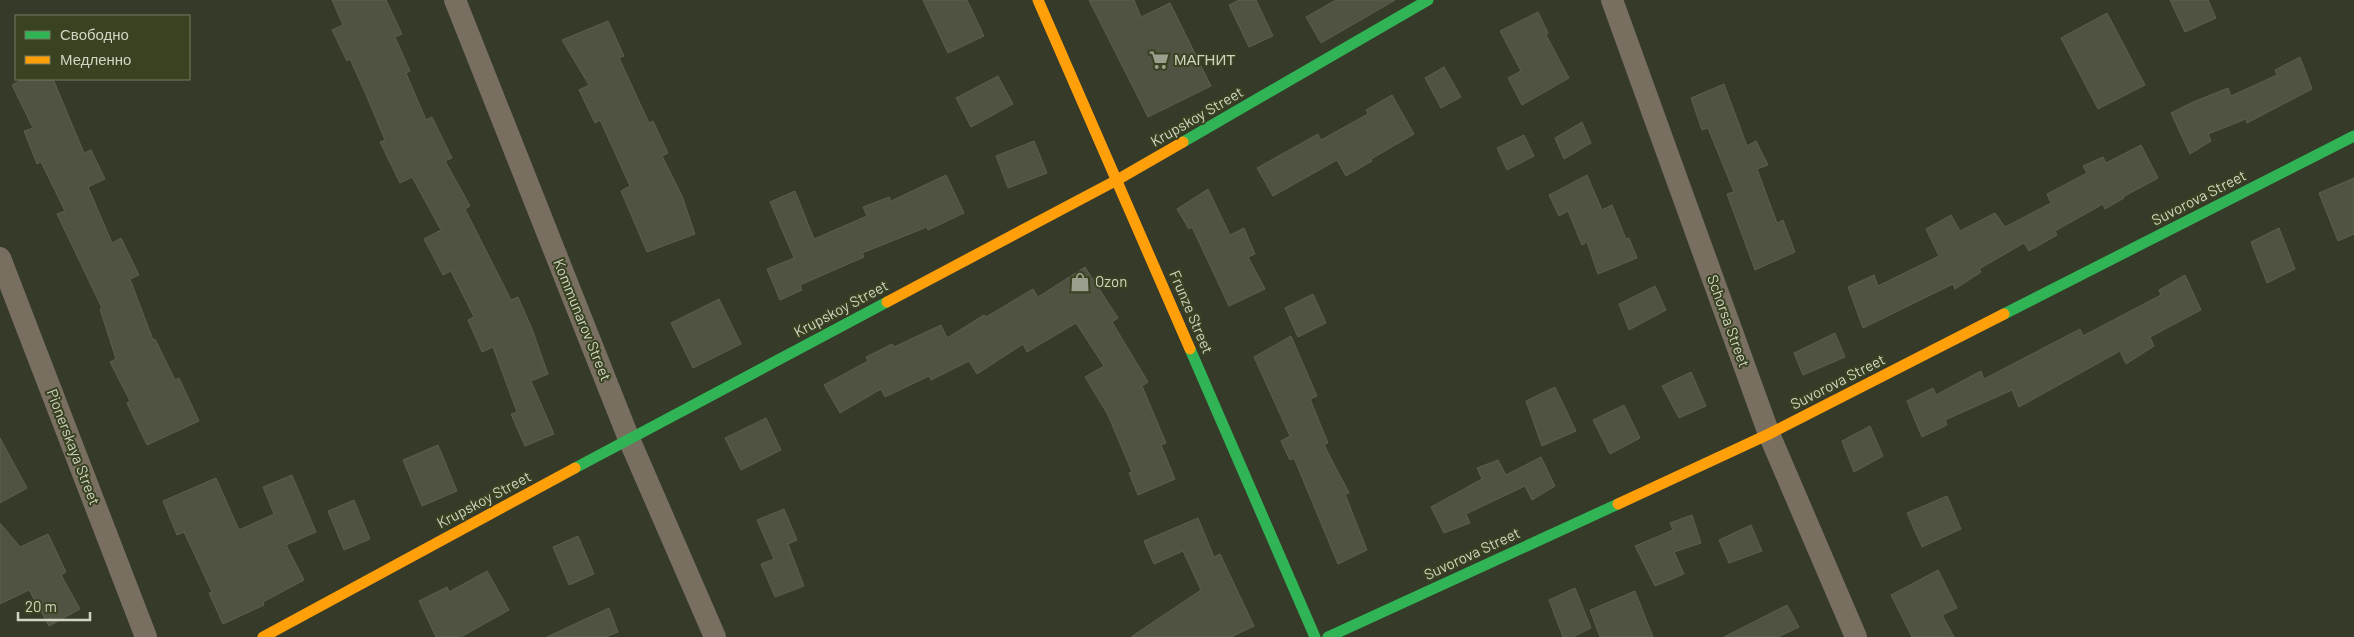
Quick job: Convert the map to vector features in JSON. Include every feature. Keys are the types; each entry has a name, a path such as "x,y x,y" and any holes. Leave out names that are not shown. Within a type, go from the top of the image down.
{"street":[{"name":"Kommunarov Street","path":"455,0 629,439 714,637"},
{"name":"Frunze Street","path":"1038,0 1315,637"},
{"name":"Krupskoy Street","path":"263,637 629,439 1117,180 1428,0"},
{"name":"Schorsa Street","path":"1612,0 1769,434 1856,637"},
{"name":"Suvorova Street","path":"1328,637 1769,434 2354,136"},
{"name":"Pionerskaya Street","path":"0,258 146,637"}],"building":[{"path":"332,0 386,0 402,34 395,37 410,71 406,73 426,120 432,117 452,158 445,161 470,206 465,209 511,300 518,297 532,329 548,374 531,381 554,434 525,446 511,414 517,412 493,347 482,352 468,320 474,317 451,271 443,275 424,239 441,230 412,177 400,183 380,142 385,140 367,97 350,59 347,61 332,30 343,25"},
{"path":"923,0 967,0 984,36 948,53"},
{"name":"МАГНИТ","path":"1089,0 1134,0 1141,17 1170,3 1211,86 1148,117"},
{"path":"1239,0 1256,0 1273,36 1249,47 1229,5"},
{"path":"1336,0 1395,0 1321,43 1306,17"},
{"path":"2170,0 2208,0 2216,18 2185,32"},
{"path":"1538,12 1548,33 1546,35 1569,78 1522,105 1508,78 1521,71 1500,31"},
{"path":"2107,13 2145,85 2098,109 2061,38"},
{"path":"608,21 624,56 619,58 649,123 653,121 668,153 662,156 682,196 695,234 647,252 621,191 630,186 600,120 595,123 579,90 589,85 562,40"},
{"path":"2300,57 2312,89 2247,123 2246,119 2208,134 2211,141 2190,154 2171,113 2228,88 2231,96 2277,75 2275,70"},
{"path":"1444,67 1461,97 1441,108 1425,78"},
{"path":"998,76 1013,104 971,127 956,98"},
{"path":"22,80 53,80 84,153 91,150 105,179 88,187 112,243 121,238 139,275 130,279 153,340 155,339 175,380 179,378 199,421 147,445 127,403 130,401 110,362 116,359 100,309 102,308 57,214 65,211 41,162 37,164 24,131 33,128 12,85"},
{"path":"1724,84 1747,146 1756,141 1768,165 1757,169 1777,223 1783,220 1795,252 1755,270 1727,194 1734,192 1708,128 1702,130 1691,98"},
{"path":"1392,95 1414,134 1346,176 1337,160 1273,196 1257,168 1318,134 1321,140 1368,114 1366,110"},
{"path":"1582,122 1591,143 1564,159 1555,138"},
{"path":"1524,135 1534,156 1507,170 1497,148"},
{"path":"1034,141 1047,173 1008,188 996,156"},
{"path":"2141,145 2158,178 2105,209 2103,204 2055,231 2057,235 2029,251 2024,243 1979,269 1981,272 1955,289 1953,284 1863,328 1848,287 1874,275 1878,286 1939,256 1926,229 1951,215 1960,231 1995,213 2005,227 2051,203 2047,194 2087,173 2083,166 2103,157 2106,163"},
{"path":"946,175 964,213 928,230 927,227 862,253 864,257 800,285 802,290 780,300 767,269 794,258 770,202 795,191 814,239 867,216 863,207 889,197 891,201"},
{"path":"1587,175 1602,210 1612,205 1626,239 1629,238 1637,258 1598,274 1587,242 1582,245 1568,211 1559,216 1549,195"},
{"path":"2354,178 2354,234 2338,241 2319,193"},
{"path":"1208,189 1230,235 1244,228 1255,254 1248,257 1265,289 1229,306 1192,227 1189,229 1177,209"},
{"path":"2279,228 2295,269 2267,283 2251,242"},
{"path":"1085,267 1118,318 1112,322 1148,382 1142,386 1166,443 1161,445 1175,479 1138,495 1129,473 1132,472 1108,415 1085,377 1104,366 1076,323 1027,352 1023,344 977,374 969,361 931,380 929,376 885,397 881,389 840,413 824,385 868,361 866,357 892,344 894,347 941,325 947,338 984,315 986,317 1033,289 1038,297"},
{"path":"2185,275 2201,310 2150,337 2154,346 2126,364 2120,351 2019,407 2012,390 1945,420 1947,425 1922,437 1907,401 1933,388 1936,395 1981,371 1984,379 2080,329 2083,336 2161,295 2159,290"},
{"path":"1655,286 1666,310 1629,330 1619,304"},
{"path":"1313,294 1326,323 1298,337 1285,308"},
{"path":"719,299 741,344 693,368 671,323"},
{"path":"1835,333 1845,357 1803,375 1794,353"},
{"path":"1291,336 1317,396 1310,399 1328,443 1324,445 1349,493 1345,494 1367,550 1338,564 1294,458 1290,460 1281,441 1290,436 1254,357"},
{"path":"1691,372 1706,406 1679,418 1662,386"},
{"path":"1555,387 1576,431 1542,446 1526,401"},
{"path":"1624,405 1640,438 1610,454 1593,420"},
{"path":"766,418 781,450 741,470 725,438"},
{"path":"1870,426 1883,456 1854,472 1842,441"},
{"path":"0,438 27,488 0,503"},
{"path":"438,445 457,491 422,506 403,460"},
{"path":"1541,457 1555,486 1532,500 1525,486 1466,514 1470,523 1444,533 1431,507 1482,479 1477,468 1498,460 1506,475"},
{"path":"292,475 316,532 286,545 304,580 263,602 264,605 223,624 209,593 212,592 184,532 177,535 163,501 216,478 239,530 274,514 263,487"},
{"path":"1947,496 1961,529 1922,547 1907,513"},
{"path":"354,500 370,539 344,550 328,511"},
{"path":"784,509 797,540 788,544 804,586 775,597 761,564 774,559 757,520"},
{"path":"1692,515 1701,543 1674,552 1684,574 1655,586 1635,546 1673,530 1670,523"},
{"path":"1198,518 1214,557 1220,554 1254,626 1231,637 1131,637 1201,590 1183,551 1154,564 1144,541"},
{"path":"0,523 20,547 48,534 66,572 61,575 80,609 49,626 29,590 0,604"},
{"path":"1751,525 1762,551 1729,563 1719,540"},
{"path":"578,536 594,574 569,585 553,547"},
{"path":"1938,570 1957,608 1942,615 1954,637 1912,637 1891,595"},
{"path":"487,571 509,610 461,637 436,637 419,601 447,587 449,592"},
{"path":"1575,588 1591,628 1573,637 1563,637 1549,600"},
{"path":"1635,591 1653,637 1600,637 1590,610"},
{"path":"1787,605 1799,627 1778,637 1724,637"},
{"path":"609,608 618,632 606,637 547,637"}],"traffic: fast":[{"path":"1183,142 1428,0"},
{"path":"2004,314 2354,136"},
{"path":"575,468 887,302"},
{"path":"1190,349 1315,637"},
{"path":"1328,637 1618,504"}],"traffic: slow":[{"path":"1038,0 1190,349"},
{"path":"887,302 1117,180 1183,142"},
{"path":"1618,504 1769,434 2004,314"},
{"path":"263,637 575,468"}],"place":[{"name":"МАГНИТ","path":"1159,60"},
{"name":"Ozon","path":"1080,282"}]}
